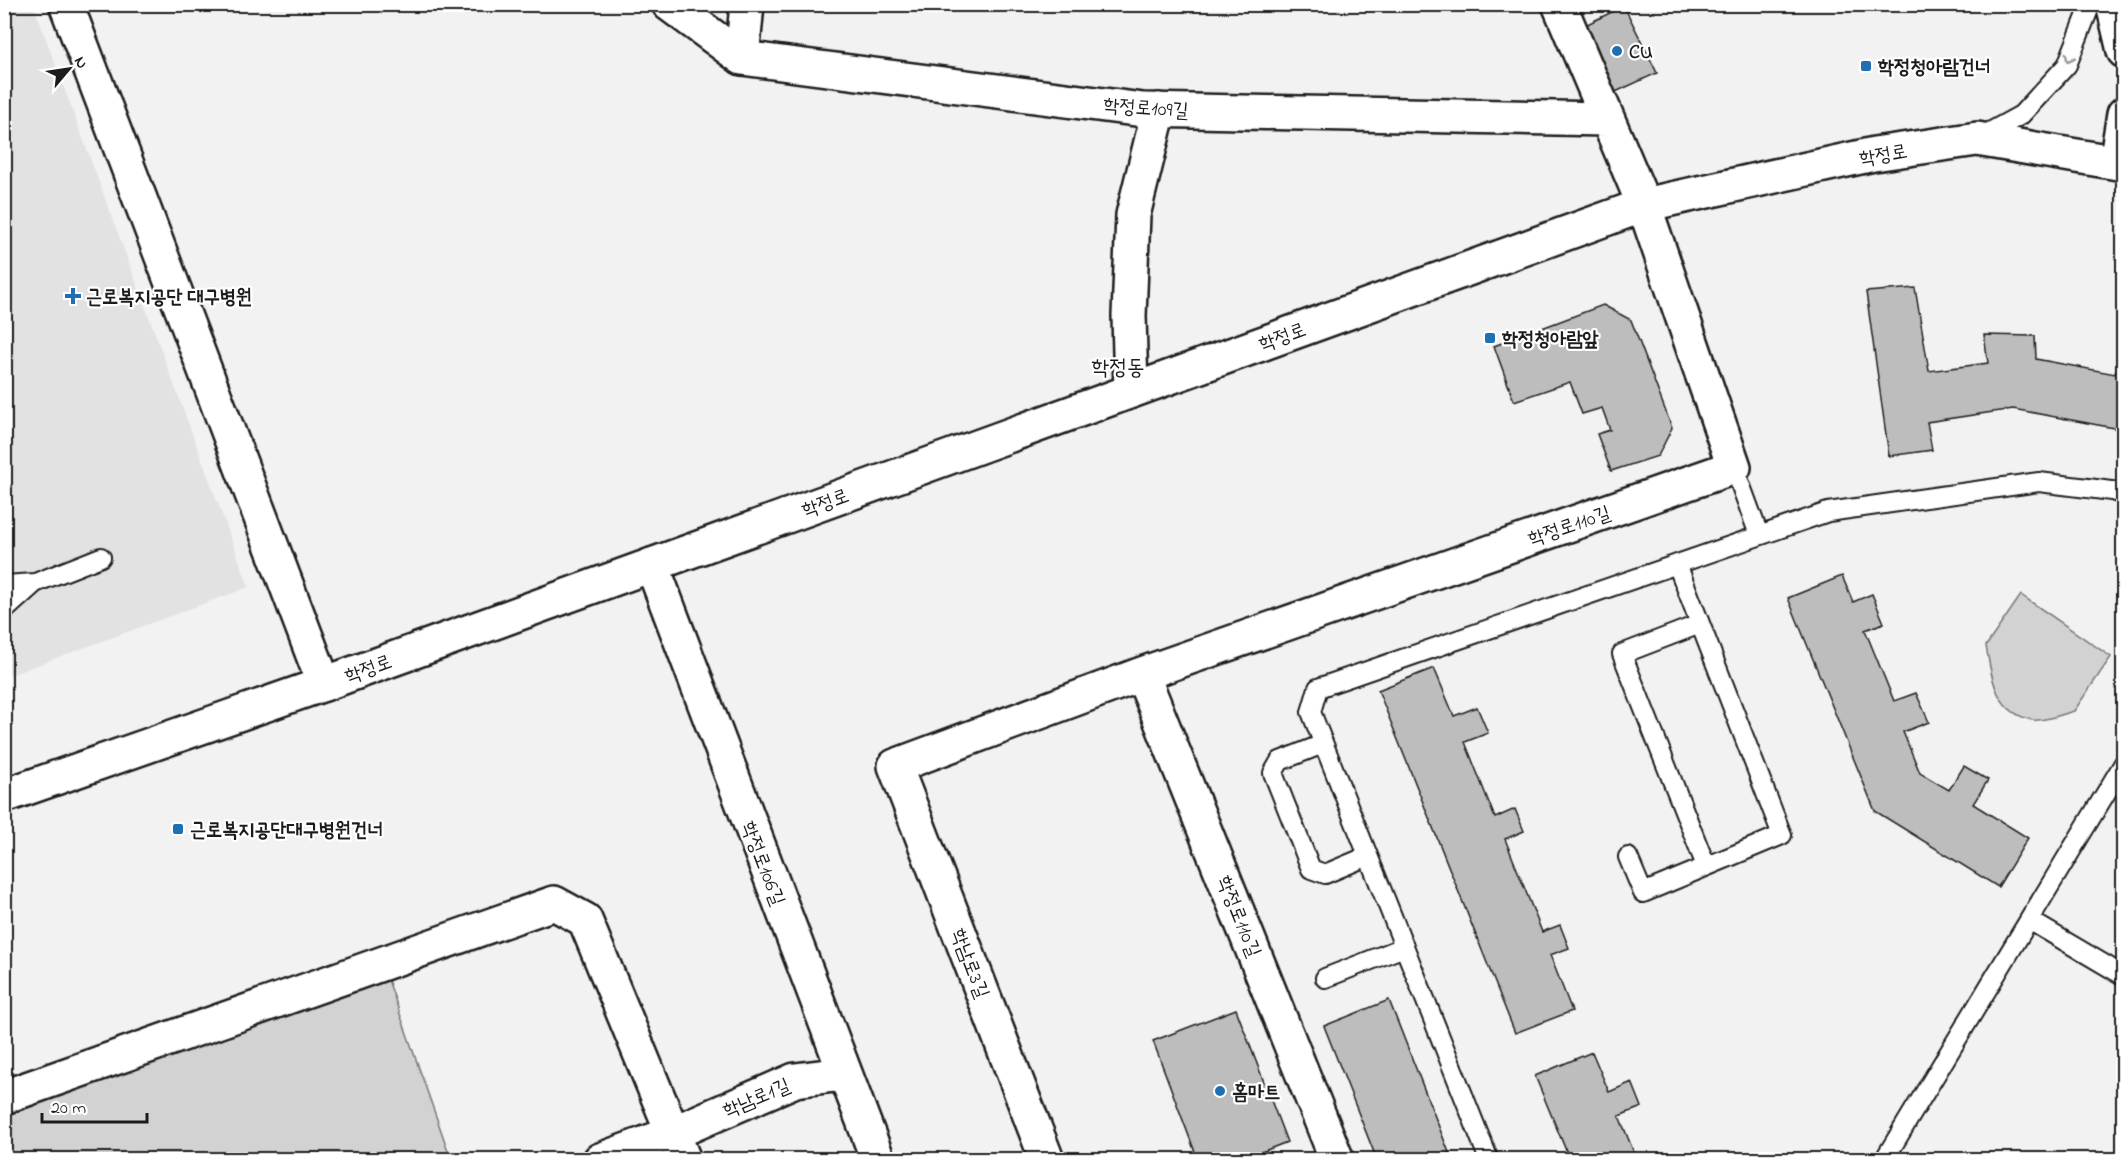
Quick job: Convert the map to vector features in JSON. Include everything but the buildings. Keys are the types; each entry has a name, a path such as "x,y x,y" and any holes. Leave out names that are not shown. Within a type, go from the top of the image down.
{"street":[{"path":"66,4 324,684"},
{"path":"669,4 742,58"},
{"path":"742,58 747,4"},
{"path":"1559,4 1644,205 1734,467"},
{"path":"2113,4 2124,51"},
{"name":"학정로109길","path":"742,58 1143,110 1606,119"},
{"path":"1131,391 1129,316 1133,215 1159,110"},
{"path":"2120,163 2124,114"},
{"name":"학정로","path":"4,796 324,684 1644,205 1874,154 1977,139 2120,163"},
{"name":"학정로110길","path":"895,766 1142,674 1734,467"},
{"name":"학정로106길","path":"652,565 843,1074 878,1160"},
{"name":"학정로110길","path":"1142,674 1336,1160"},
{"name":"학남로3길","path":"895,766 1047,1160"},
{"path":"4,1097 554,903 585,920 679,1146"},
{"name":"학남로1길","path":"600,1160 679,1146 795,1080 843,1074"}],"lane":[{"path":"1977,139 2021,115 2067,65 2091,4"},
{"path":"1734,467 1759,535"},
{"path":"1489,1160 1311,712 1318,688 1828,512 2039,482 2112,490 2124,495"},
{"path":"4,585 35,582 101,557"},
{"path":"1628,857 1643,893 1782,835 1677,564"},
{"path":"4,611 35,582"},
{"path":"1700,624 1622,654 1706,866"},
{"path":"1323,744 1280,761 1273,772 1311,869 1325,874 1368,856"},
{"path":"1884,1160 2124,763"},
{"path":"2029,920 2124,976"},
{"path":"1325,978 1404,947"}],"shaded area":[{"name":"근로복지공단 대구병원","path":"33,4 249,587 5,677 4,5"},
{"path":"2021,595 2111,657 2074,711 2048,719 2032,720 2010,710 1997,692 1986,646"},
{"path":"386,974 451,1159 5,1159 4,1110"}],"place":[{"name":"CU","path":"1617,51"},
{"name":"학정청아람건너","path":"1866,66"},
{"name":"근로복지공단 대구병원","path":"73,296"},
{"name":"학정청아람앞","path":"1490,338"},
{"name":"근로복지공단대구병원건너","path":"178,829"},
{"name":"홈마트","path":"1220,1091"}],"district":[{"name":"학정동","path":"1118,366"}]}
